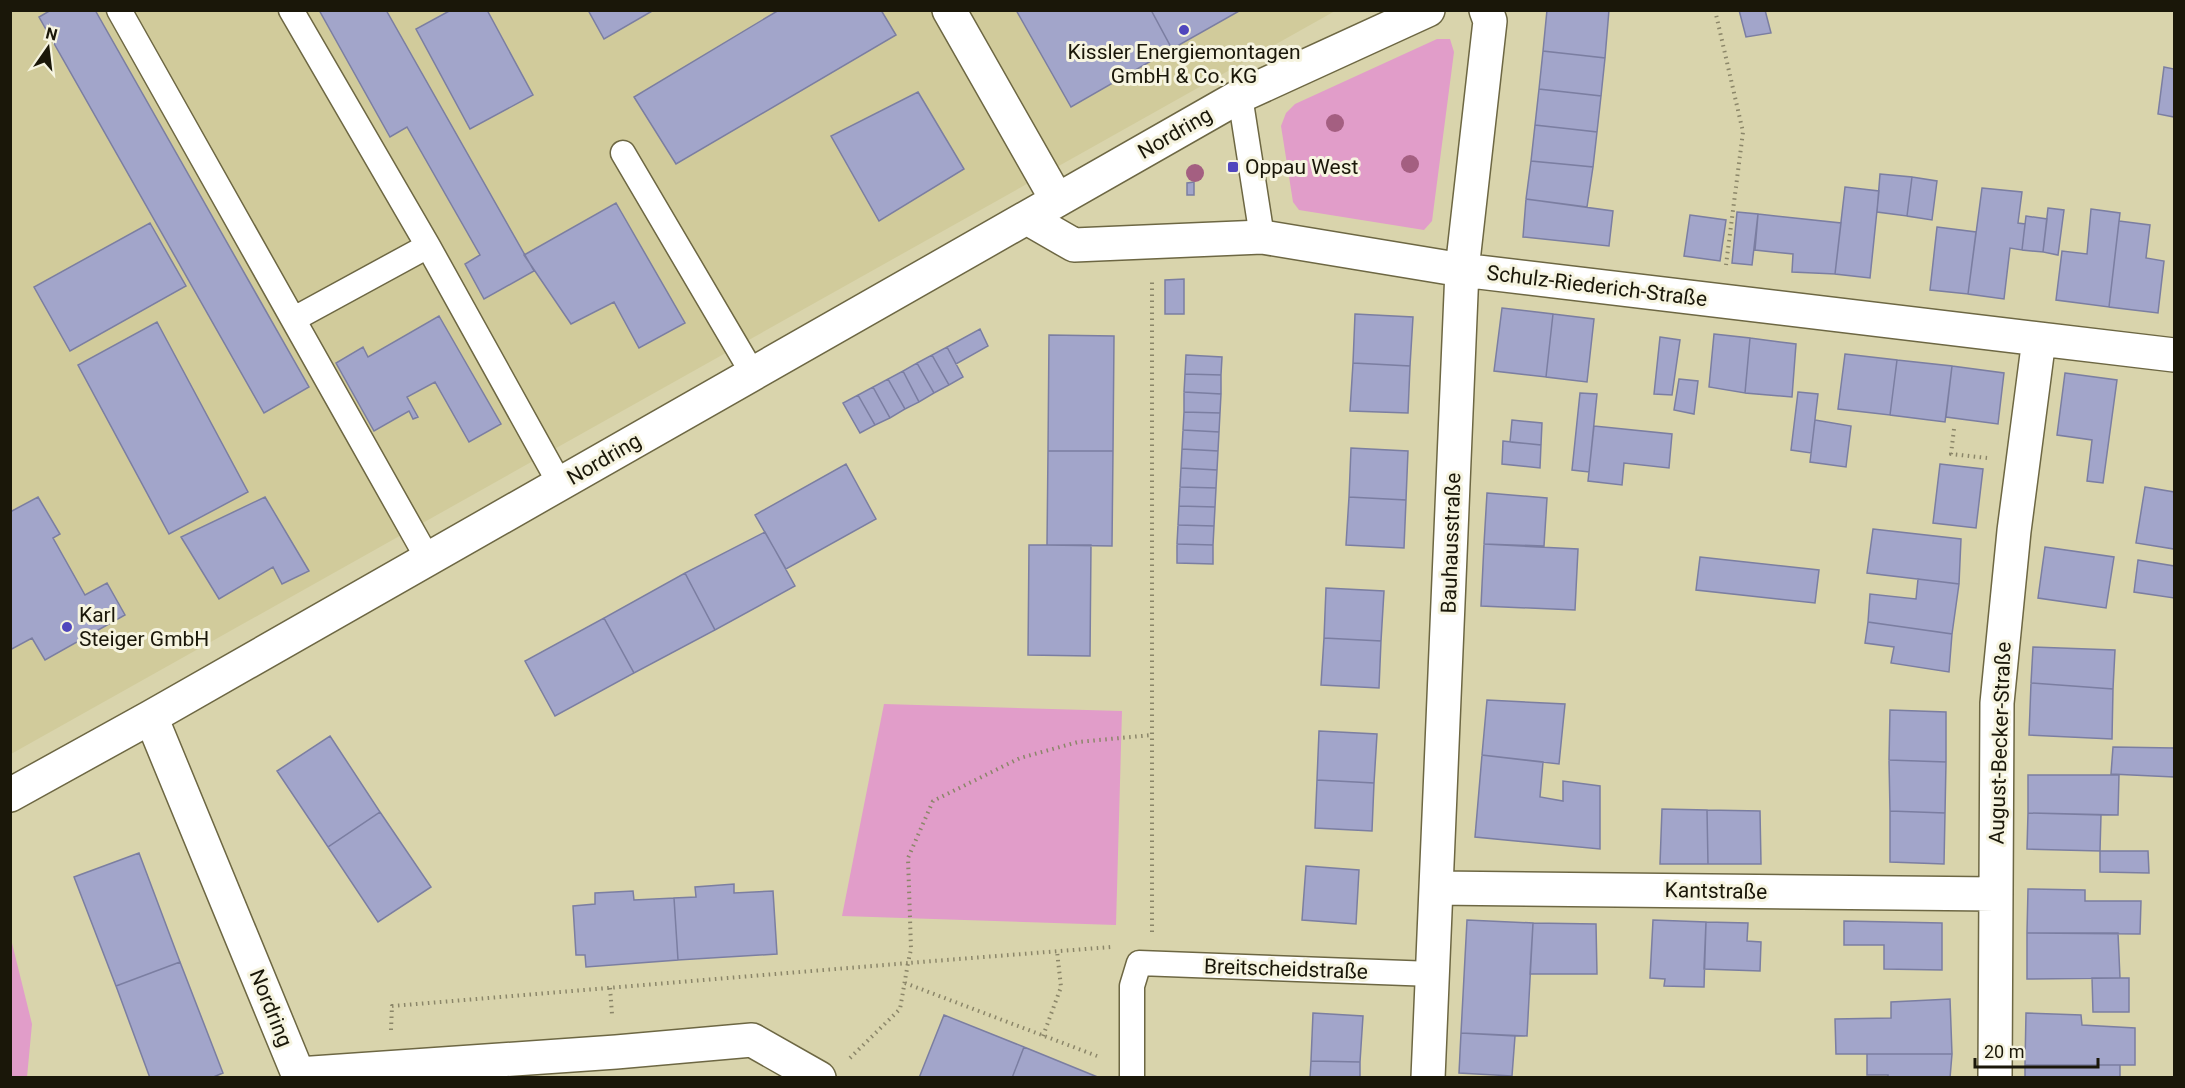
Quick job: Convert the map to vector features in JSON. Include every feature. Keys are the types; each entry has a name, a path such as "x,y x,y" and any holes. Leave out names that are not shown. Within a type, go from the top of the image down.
{"street":[{"path":"950,10 1057,200"},
{"name":"Nordring","path":"10,795 151,717 1240,96 1428,10"},
{"name":"Bauhausstraße","path":"1428,1077 1462,270 1490,21 1486,10"},
{"name":"Schulz-Riederich-Straße","path":"1027,218 1074,245 1262,237 1462,270 2175,355"},
{"name":"August-Becker-Straße","path":"1995,1077 1997,703 2039,339"},
{"name":"Nordring","path":"151,717 298,1074 616,1053 752,1040 832,1070"},
{"name":"Kantstraße","path":"1436,888 1995,894"}],"lane":[{"path":"119,10 428,559"},
{"path":"291,10 428,246 560,484"},
{"path":"1240,96 1262,237"},
{"path":"623,153 753,374"},
{"path":"294,319 428,246"},
{"path":"1132,1074 1132,986 1139,963"},
{"name":"Breitscheidstraße","path":"1139,963 1433,974"}],"path":[{"path":"1715,10 1743,132 1721,302"},
{"path":"390,1068 392,1006 1118,946 1139,963 1152,934 1152,242"},
{"path":"1954,429 1951,454 2023,462"},
{"path":"832,1070 900,1009 911,949 908,858 933,801 1020,758 1078,742 1152,735"},
{"path":"1043,1036 1061,987 1057,951"},
{"path":"905,983 1043,1036 1132,1074"}],"shaded area":[{"path":"11,11 1335,11 11,754"},
{"path":"1437,39 1450,39 1454,52 1432,221 1424,230 1299,210 1293,202 1281,126 1286,113 1295,104"},
{"path":"884,704 1122,711 1116,925 842,916"},
{"path":"10,935 32,1024 27,1077 11,1077"}],"building":[{"path":"51,10 95,10 309,387 264,413 39,17"},
{"path":"319,10 386,10 534,271 484,299 465,264 480,255 407,127 390,137"},
{"path":"451,10 487,10 533,95 470,129 416,29"},
{"path":"588,10 654,10 604,39"},
{"path":"779,10 881,10 896,35 676,164 634,97"},
{"path":"1016,10 1151,10 1172,49 1071,107"},
{"name":"Kissler Energiemontagen GmbH & Co. KG","path":"1151,10 1241,10 1172,49"},
{"path":"1547,10 1609,10 1605,58 1543,51"},
{"path":"1739,10 1765,10 1771,33 1746,37"},
{"path":"1543,51 1605,58 1601,96 1539,89"},
{"path":"2164,67 2174,69 2174,117 2158,114"},
{"path":"1539,89 1601,96 1597,132 1535,125"},
{"path":"918,92 964,169 879,221 831,136"},
{"path":"1535,125 1597,132 1593,167 1531,161"},
{"path":"1531,161 1593,167 1587,207 1526,199"},
{"path":"1880,174 1912,177 1907,216 1877,212"},
{"path":"1912,177 1937,181 1932,220 1907,216"},
{"path":"1194,182 1194,195 1187,195 1187,183"},
{"path":"1845,187 1879,191 1870,278 1835,274"},
{"path":"1982,188 2022,192 2018,223 2025,224 2022,250 2010,248 2004,299 1968,294"},
{"path":"1526,199 1613,211 1609,246 1523,237"},
{"path":"616,203 685,323 639,348 614,302 571,324 524,255"},
{"path":"2048,208 2064,210 2058,255 2043,252"},
{"path":"2091,209 2120,213 2109,307 2056,300 2062,251 2087,254"},
{"path":"1737,212 1758,214 1752,265 1732,263"},
{"path":"1758,214 1841,223 1835,274 1792,272 1793,254 1755,250"},
{"path":"1690,215 1726,220 1720,261 1684,256"},
{"path":"2026,216 2047,219 2043,252 2022,250"},
{"path":"2119,221 2150,225 2146,258 2164,261 2158,313 2109,307"},
{"path":"150,223 186,286 70,351 34,287"},
{"path":"1937,227 1976,232 1968,294 1930,290"},
{"path":"1184,279 1184,314 1165,314 1165,280"},
{"path":"1502,308 1553,314 1546,377 1494,371"},
{"path":"1355,314 1413,317 1410,366 1353,363"},
{"path":"1553,314 1594,319 1587,382 1546,377"},
{"path":"439,316 501,424 469,442 435,382 407,397 418,417 413,419 409,411 374,431 336,363 363,347 368,357"},
{"path":"157,322 248,492 169,534 78,365"},
{"path":"980,329 988,346 956,364 947,347"},
{"path":"1714,334 1750,338 1745,393 1709,387"},
{"path":"1049,335 1114,336 1113,451 1048,451"},
{"path":"1660,337 1680,340 1672,395 1654,394"},
{"path":"1750,338 1796,344 1792,397 1745,393"},
{"path":"947,347 963,377 949,385 932,355"},
{"path":"1845,354 1897,360 1890,415 1838,409"},
{"path":"932,355 949,385 934,393 917,363"},
{"path":"1186,355 1222,357 1221,375 1185,374"},
{"path":"1897,360 1952,366 1945,422 1890,415"},
{"path":"917,363 934,393 919,402 903,371"},
{"path":"1353,363 1410,366 1408,413 1350,411"},
{"path":"1952,366 2004,373 1998,424 1946,417"},
{"path":"903,371 919,402 905,409 888,379"},
{"path":"2065,373 2117,380 2103,483 2087,481 2092,440 2057,435"},
{"path":"1185,374 1221,375 1221,394 1184,392"},
{"path":"888,379 905,409 890,418 873,387"},
{"path":"1679,379 1698,381 1694,414 1674,410"},
{"path":"873,387 890,418 875,425 858,395"},
{"path":"1184,392 1221,394 1220,413 1184,412"},
{"path":"1798,392 1818,394 1811,453 1791,450"},
{"path":"1580,393 1597,394 1589,472 1572,470"},
{"path":"858,395 875,425 860,433 843,403"},
{"path":"1184,412 1220,413 1219,432 1183,430"},
{"path":"1512,420 1542,423 1541,445 1510,442"},
{"path":"1815,420 1851,426 1846,467 1810,462"},
{"path":"1594,426 1672,434 1669,468 1624,463 1622,485 1588,481"},
{"path":"1183,430 1219,432 1218,451 1182,449"},
{"path":"1503,441 1541,445 1540,468 1502,464"},
{"path":"1351,448 1408,451 1406,500 1349,497"},
{"path":"1182,449 1218,451 1217,470 1181,468"},
{"path":"1048,451 1113,451 1112,546 1047,545"},
{"path":"846,464 876,519 786,569 755,515"},
{"path":"1940,464 1983,469 1976,528 1933,523"},
{"path":"1181,468 1217,470 1216,488 1180,487"},
{"path":"1180,487 1216,488 1215,507 1179,506"},
{"path":"2145,487 2174,492 2174,549 2136,543"},
{"path":"1487,493 1547,498 1544,546 1484,544"},
{"path":"38,497 60,534 53,538 85,595 107,583 125,615 45,660 32,638 10,650 10,512"},
{"path":"265,497 309,571 282,584 273,567 219,599 181,537"},
{"path":"1349,497 1406,500 1404,548 1346,545"},
{"path":"1179,506 1215,507 1214,526 1178,525"},
{"path":"1178,525 1214,526 1213,545 1177,544"},
{"path":"1873,529 1961,539 1959,584 1867,573"},
{"path":"765,532 795,586 715,630 685,573"},
{"path":"1177,544 1213,545 1213,564 1177,563"},
{"path":"1484,544 1578,549 1575,610 1481,606"},
{"path":"1029,545 1091,545 1090,656 1028,655"},
{"path":"2045,547 2114,557 2106,608 2038,598"},
{"path":"1700,557 1819,570 1815,603 1696,590"},
{"path":"2138,560 2174,566 2174,598 2134,592"},
{"path":"685,573 715,630 634,673 604,618"},
{"path":"1918,579 1959,584 1952,634 1868,622 1870,594 1916,599"},
{"path":"1326,588 1384,591 1381,641 1324,638"},
{"path":"604,618 634,673 555,716 525,661"},
{"path":"1868,622 1952,634 1949,672 1891,663 1894,647 1865,643"},
{"path":"1324,638 1381,641 1379,688 1321,685"},
{"path":"2033,647 2115,650 2113,689 2031,683"},
{"path":"2031,683 2113,689 2112,739 2029,735"},
{"path":"1487,700 1565,704 1559,764 1482,755"},
{"path":"1890,710 1946,712 1946,762 1889,760"},
{"path":"1319,731 1377,734 1374,783 1317,780"},
{"path":"330,736 380,812 328,847 277,771"},
{"path":"2113,747 2174,748 2174,777 2111,774"},
{"path":"1482,755 1543,762 1540,797 1563,801 1563,781 1600,786 1600,849 1475,837"},
{"path":"1889,760 1946,762 1945,813 1890,811"},
{"path":"2028,775 2119,775 2118,815 2028,813"},
{"path":"1317,780 1374,783 1372,831 1315,828"},
{"path":"1662,809 1707,810 1708,864 1660,864"},
{"path":"1707,810 1760,811 1761,864 1708,864"},
{"path":"1890,811 1945,813 1944,864 1890,862"},
{"path":"380,812 431,887 378,922 328,847"},
{"path":"2028,813 2101,815 2100,851 2027,849"},
{"path":"2100,851 2148,851 2149,873 2100,872"},
{"path":"139,853 180,962 116,986 74,877"},
{"path":"1306,866 1359,870 1356,924 1302,920"},
{"path":"734,884 734,893 773,891 777,954 678,960 674,898 696,897 695,887"},
{"path":"2028,889 2085,890 2085,901 2141,901 2140,934 2027,933"},
{"path":"633,891 634,900 674,898 678,960 586,967 585,955 576,955 573,906 595,904 595,893"},
{"path":"1467,920 1533,923 1527,1036 1461,1033"},
{"path":"1653,920 1706,922 1704,987 1664,986 1665,979 1650,978"},
{"path":"1844,921 1942,923 1942,970 1884,969 1884,945 1844,945"},
{"path":"1706,922 1748,923 1747,941 1761,942 1760,971 1704,969"},
{"path":"1533,923 1596,924 1597,974 1530,974"},
{"path":"2027,933 2118,933 2120,978 2027,979"},
{"path":"180,962 223,1073 211,1078 150,1078 116,986"},
{"path":"2092,978 2129,978 2129,1012 2093,1012"},
{"path":"1950,999 1952,1054 1836,1054 1835,1019 1891,1018 1891,1002"},
{"path":"1313,1013 1363,1016 1360,1062 1311,1061"},
{"path":"2026,1013 2081,1015 2082,1025 2135,1028 2135,1065 2025,1065"},
{"path":"944,1015 1024,1047 1012,1078 919,1078"},
{"path":"1461,1033 1515,1036 1512,1076 1459,1073"},
{"path":"1024,1047 1100,1078 1012,1078"},
{"path":"1867,1054 1952,1054 1950,1078 1888,1078 1888,1075 1867,1075"},
{"path":"1311,1061 1360,1062 1360,1078 1310,1078"},
{"path":"2025,1065 2120,1065 2120,1078 2025,1078"}],"place":[{"name":"Kissler Energiemontagen GmbH & Co. KG","path":"1184,30"},
{"name":"Oppau West","path":"1233,167"},
{"name":"Karl Steiger GmbH","path":"67,627"}]}
